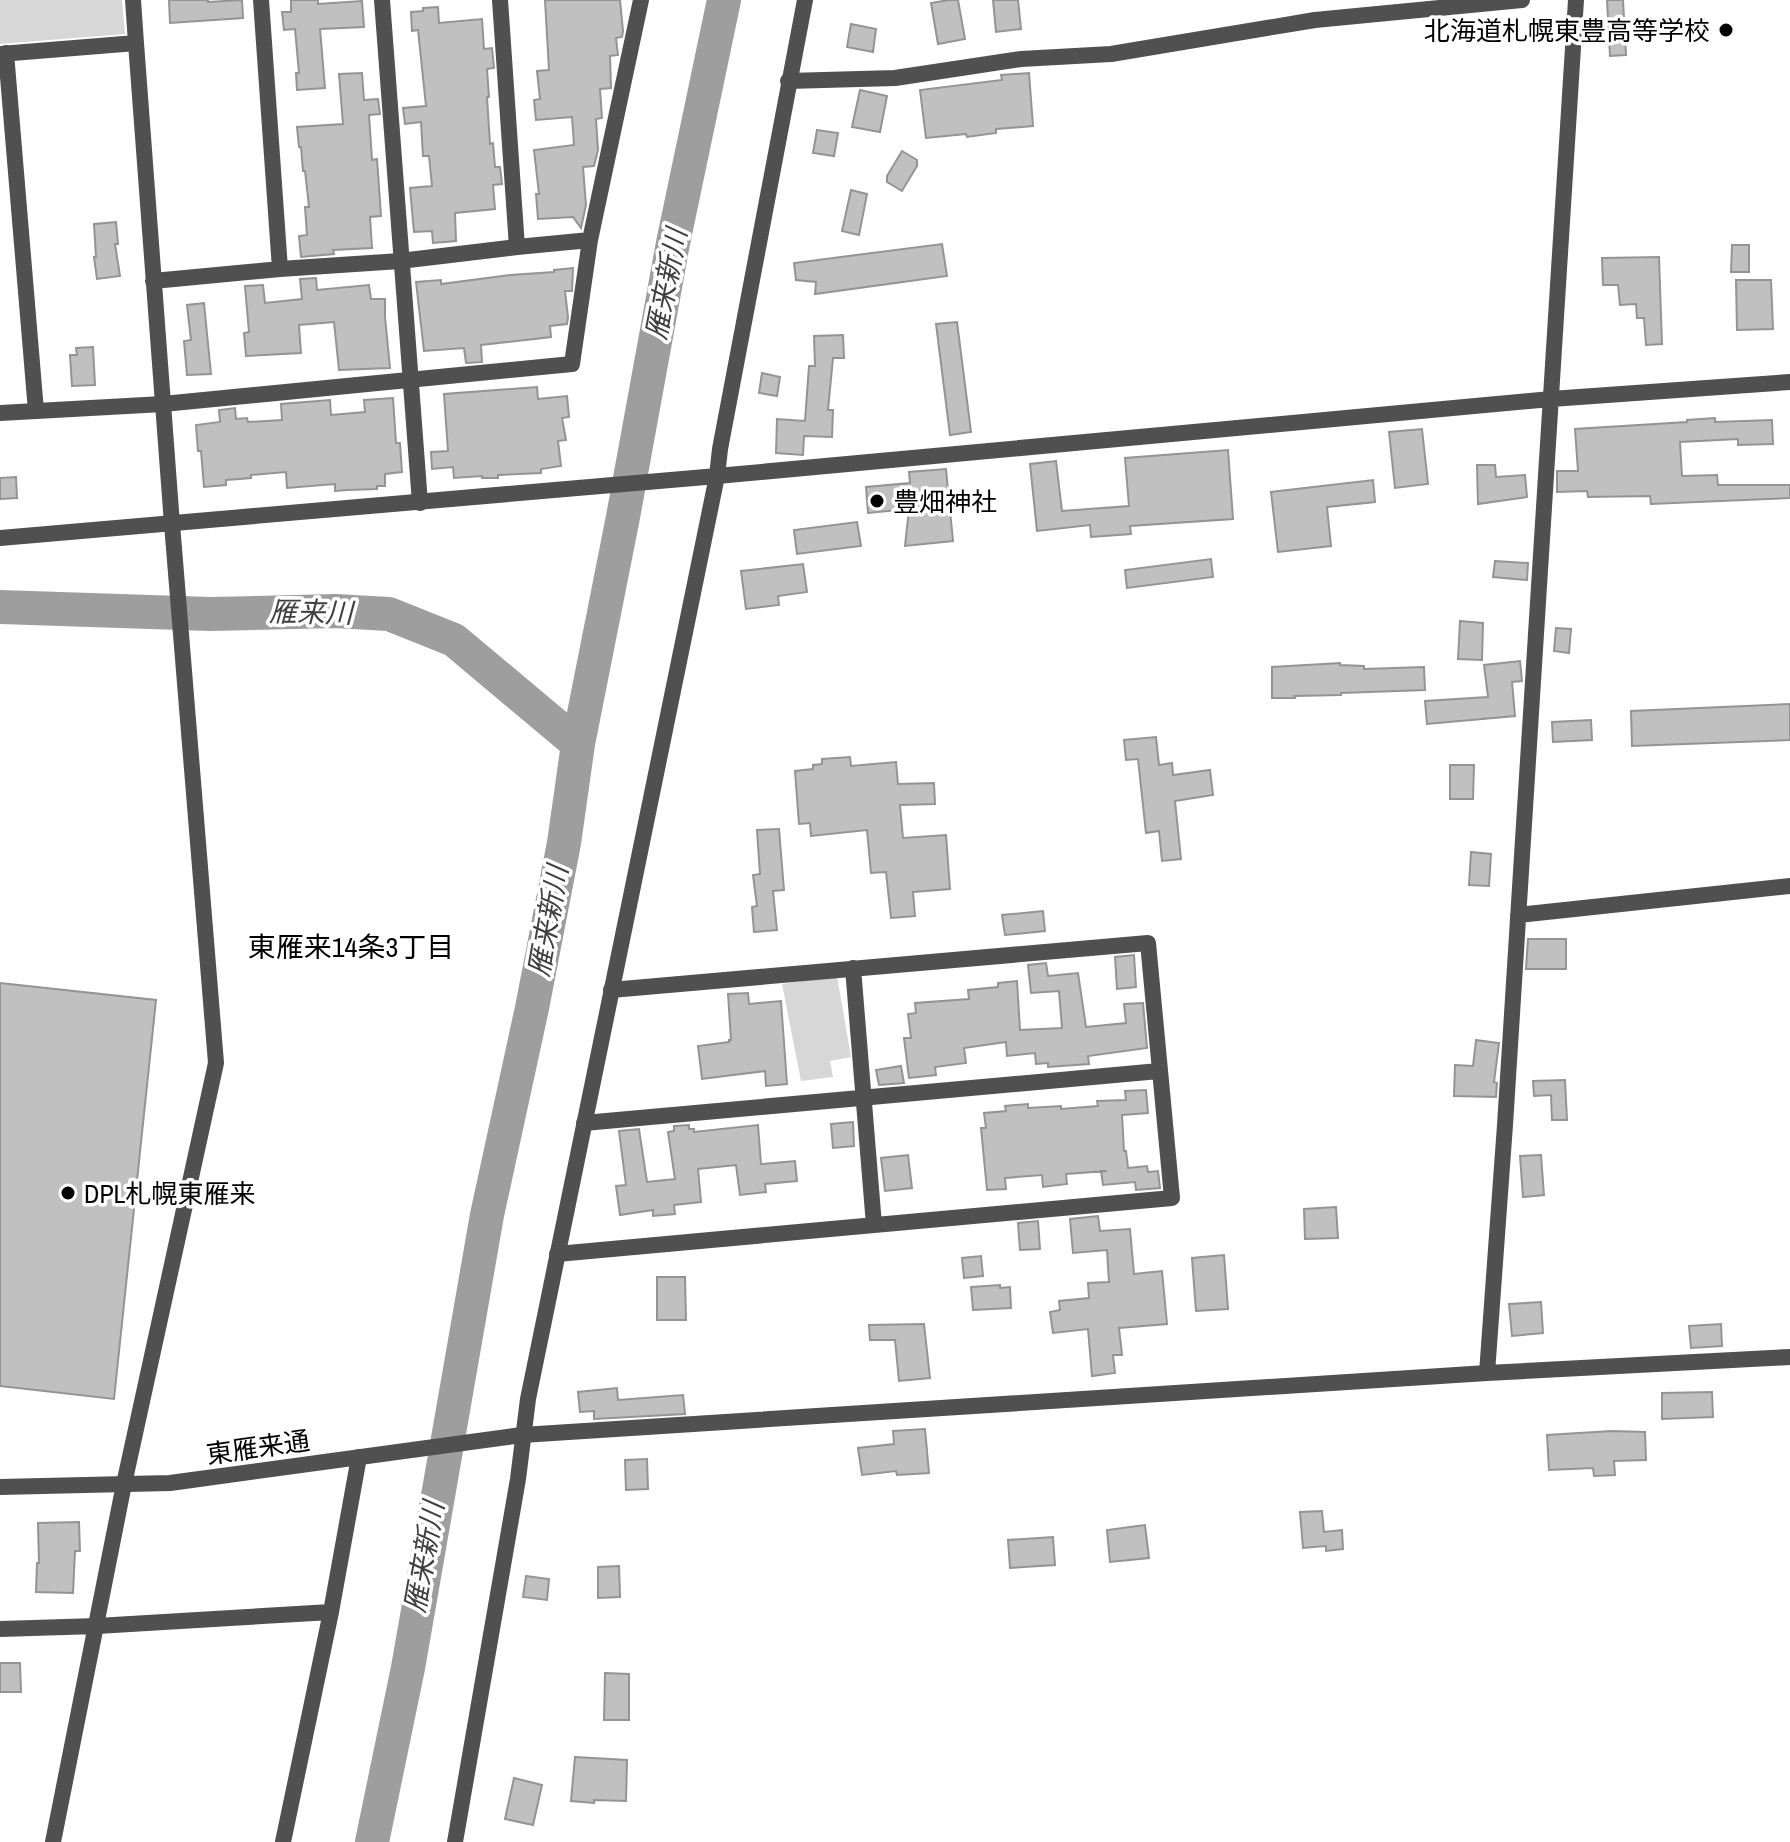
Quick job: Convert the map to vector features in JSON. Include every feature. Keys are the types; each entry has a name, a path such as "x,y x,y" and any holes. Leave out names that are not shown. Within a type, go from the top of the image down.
{"street":[{"path":"53,1842 124,1484 216,1063 133,0"},
{"path":"261,0 280,269"},
{"path":"382,0 420,503"},
{"path":"500,0 517,247"},
{"path":"0,413 163,404 572,364 590,240 641,0"},
{"path":"455,1842 518,1479 522,1435 717,476 805,0"},
{"path":"788,81 895,78 1021,59 1111,54 1315,20 1522,0"},
{"path":"1487,1373 1576,0"},
{"path":"36,411 3,54 136,43"},
{"path":"153,281 400,261 590,240"},
{"path":"0,538 420,503 1551,399 1790,382"},
{"path":"1518,915 1790,886"},
{"path":"557,1254 1172,1198 1148,943 611,990"},
{"path":"853,968 874,1225"},
{"path":"584,1123 1159,1071"},
{"name":"東雁来通","path":"0,1487 170,1483 522,1435 1487,1373 1790,1357"},
{"path":"283,1842 331,1612 359,1457"},
{"path":"0,1629 331,1612"}],"shaded area":[{"path":"0,0 122,0 125,34 0,44"},
{"path":"837,976 851,1057 830,1061 833,1077 801,1081 782,984"}],"building":[{"path":"169,0 242,0 243,18 170,23"},
{"path":"291,0 318,0 318,4 362,1 364,27 320,29 325,88 297,90 296,73 299,73 295,29 284,30 282,12 291,12"},
{"path":"545,0 620,0 623,31 622,37 616,38 618,55 610,56 611,88 600,89 602,118 596,119 598,150 594,166 583,167 586,205 581,228 573,217 538,219 536,194 539,194 534,150 574,145 572,117 536,120 534,100 540,99 537,71 549,70"},
{"path":"958,0 965,39 938,44 931,3"},
{"path":"993,0 1018,0 1021,29 996,32"},
{"path":"1607,0 1623,0 1626,55 1610,56"},
{"path":"438,7 439,23 482,19 484,49 492,48 494,68 487,69 490,144 493,143 495,167 500,167 502,184 493,185 495,209 455,213 456,241 433,243 432,231 414,232 410,188 432,186 429,156 423,156 421,122 405,124 403,108 426,106 418,30 412,31 411,12"},
{"path":"851,24 876,29 873,52 847,47"},
{"path":"362,73 364,100 378,99 380,114 369,115 372,160 377,159 381,216 370,217 372,248 333,250 334,254 301,257 299,236 307,235 305,207 309,207 297,127 343,124 339,74"},
{"path":"1029,73 1033,126 996,129 996,133 967,137 966,134 926,138 920,90 1002,80 1001,75"},
{"path":"860,90 887,96 880,132 852,127"},
{"path":"817,130 838,133 834,156 813,153"},
{"path":"902,151 917,160 917,166 902,191 887,182 887,176"},
{"path":"851,190 867,194 859,235 842,231"},
{"path":"116,222 118,244 115,244 120,276 97,279 94,224"},
{"path":"942,244 947,276 815,294 816,282 796,280 794,263"},
{"path":"1732,245 1749,245 1749,272 1731,272"},
{"path":"1659,257 1662,344 1646,345 1644,318 1637,318 1636,304 1620,305 1618,285 1603,285 1602,258"},
{"path":"573,268 572,291 565,291 567,324 550,326 551,337 481,345 482,362 466,363 464,348 424,351 416,282 441,280 441,284"},
{"path":"316,278 317,290 369,285 371,299 385,299 390,368 339,370 334,322 299,325 301,353 246,356 244,333 249,332 245,286 263,285 265,303 302,299 300,279"},
{"path":"1736,280 1771,280 1773,329 1737,330"},
{"path":"204,303 211,374 187,375 184,341 191,340 187,305"},
{"path":"957,322 971,432 950,435 936,324"},
{"path":"843,335 844,358 833,358 828,410 833,410 832,437 804,436 803,455 776,453 777,419 805,421 809,366 815,366 814,336"},
{"path":"93,347 95,385 72,386 70,355 77,355 76,348"},
{"path":"762,373 780,377 777,396 759,393"},
{"path":"537,387 538,399 567,396 569,417 562,418 566,440 558,441 561,466 541,469 541,473 498,475 498,478 454,478 453,467 432,469 431,452 448,451 444,394"},
{"path":"393,398 396,443 400,443 402,472 385,474 385,486 335,491 335,484 287,488 286,472 251,475 251,478 226,480 226,485 204,487 196,425 220,422 219,410 235,408 236,419 247,418 248,422 282,420 281,404 330,400 331,415 365,412 364,400"},
{"path":"1715,418 1715,422 1772,420 1773,444 1738,445 1738,439 1680,442 1682,476 1717,475 1718,485 1790,485 1790,498 1651,504 1650,496 1588,497 1587,491 1557,492 1557,471 1578,471 1575,429"},
{"path":"1422,429 1428,484 1395,488 1389,432"},
{"path":"1228,450 1233,519 1130,526 1131,534 1091,537 1090,525 1037,531 1030,464 1056,461 1062,511 1129,506 1125,458"},
{"path":"1477,465 1495,465 1496,477 1525,475 1527,497 1478,504"},
{"path":"946,469 953,541 905,546 909,509 868,513 866,487 910,483 909,472"},
{"path":"16,477 17,498 0,499 0,478"},
{"path":"1373,480 1375,502 1327,507 1331,546 1278,552 1271,492"},
{"path":"857,522 861,546 797,554 794,530"},
{"path":"1211,559 1213,577 1127,588 1125,570"},
{"path":"1495,561 1528,563 1527,580 1493,577"},
{"path":"803,564 807,592 778,596 779,605 746,609 741,571"},
{"path":"1460,621 1483,623 1482,660 1458,659"},
{"path":"1556,628 1571,629 1569,653 1554,651"},
{"path":"1520,661 1522,681 1512,682 1515,716 1427,724 1425,701 1488,697 1484,665"},
{"path":"1340,663 1364,666 1364,669 1424,667 1425,690 1272,698 1272,667"},
{"path":"1790,704 1790,740 1632,746 1631,711"},
{"path":"1591,720 1592,740 1553,742 1552,722"},
{"path":"1156,737 1159,765 1172,763 1173,775 1210,770 1213,795 1175,801 1181,859 1162,861 1159,831 1146,833 1138,759 1126,760 1124,740"},
{"path":"850,757 851,766 896,762 898,784 934,783 935,804 900,805 903,838 946,835 950,889 913,892 915,916 891,918 886,872 871,873 867,830 811,836 810,823 799,824 795,771 813,769 813,765 822,764 822,759"},
{"path":"1450,765 1474,765 1473,799 1450,799"},
{"path":"779,829 784,890 773,891 777,930 754,932 752,907 757,906 753,875 760,874 757,830"},
{"path":"1471,852 1491,854 1489,886 1469,885"},
{"path":"1043,911 1045,931 1005,935 1002,915"},
{"path":"1528,939 1566,939 1566,969 1526,969"},
{"path":"1134,955 1136,987 1117,989 1115,957"},
{"path":"1046,963 1048,976 1078,973 1086,1027 1126,1023 1124,1004 1143,1003 1147,1048 1088,1056 1089,1064 1048,1067 1048,1063 1036,1064 1035,1053 1007,1056 1006,1042 964,1048 966,1063 935,1067 936,1075 909,1078 904,1038 911,1038 908,1014 916,1013 915,1003 969,999 968,990 998,987 998,983 1017,981 1020,1030 1062,1028 1059,991 1031,993 1028,965"},
{"name":"DPL札幌東雁来","path":"0,983 156,1000 114,1399 0,1386"},
{"path":"748,993 749,1004 781,1001 787,1084 766,1086 765,1071 702,1079 698,1046 731,1040 728,994"},
{"path":"1476,1040 1499,1043 1494,1082 1497,1083 1496,1097 1454,1096 1455,1065 1473,1066"},
{"path":"901,1066 904,1083 879,1085 876,1070"},
{"path":"1565,1080 1567,1120 1552,1120 1551,1095 1534,1096 1533,1081"},
{"path":"1146,1090 1148,1113 1122,1115 1124,1151 1128,1168 1147,1166 1148,1172 1158,1171 1160,1188 1136,1190 1135,1182 1103,1185 1101,1171 1066,1174 1067,1184 1043,1187 1042,1175 1005,1178 1006,1189 987,1190 981,1128 986,1128 984,1113 1006,1111 1005,1106 1028,1104 1028,1108 1061,1106 1061,1109 1098,1106 1097,1101 1126,1100 1125,1091"},
{"path":"853,1122 854,1146 833,1148 831,1124"},
{"path":"689,1125 694,1132 758,1125 761,1164 795,1161 797,1181 765,1184 766,1192 740,1195 736,1165 698,1169 701,1202 674,1205 675,1214 653,1216 653,1210 620,1215 616,1186 626,1185 619,1131 639,1129 647,1182 675,1179 668,1132 674,1131 674,1126"},
{"path":"908,1155 912,1188 885,1191 881,1158"},
{"path":"1541,1155 1544,1195 1523,1197 1520,1156"},
{"path":"1336,1207 1338,1238 1305,1239 1304,1209"},
{"path":"1098,1216 1100,1231 1130,1229 1134,1274 1162,1271 1167,1324 1119,1328 1122,1355 1113,1355 1115,1373 1092,1376 1088,1329 1053,1333 1050,1312 1060,1310 1059,1301 1089,1298 1088,1283 1109,1282 1107,1250 1073,1253 1070,1219"},
{"path":"1038,1221 1040,1249 1020,1250 1018,1223"},
{"path":"1224,1255 1228,1309 1196,1311 1192,1258"},
{"path":"981,1256 983,1276 964,1278 962,1258"},
{"path":"657,1277 685,1277 686,1320 657,1320"},
{"path":"1000,1285 1000,1288 1010,1287 1011,1308 973,1310 971,1287"},
{"path":"1541,1302 1543,1333 1512,1336 1509,1304"},
{"path":"924,1324 930,1378 899,1381 895,1340 870,1340 869,1325"},
{"path":"1721,1324 1722,1346 1691,1348 1689,1326"},
{"path":"617,1388 618,1400 683,1395 685,1414 594,1419 594,1411 580,1412 578,1392"},
{"path":"1712,1392 1713,1417 1662,1419 1662,1393"},
{"path":"925,1429 929,1473 897,1475 896,1471 862,1475 858,1448 894,1444 893,1431"},
{"path":"1645,1432 1646,1460 1614,1461 1615,1475 1594,1476 1593,1468 1549,1470 1547,1435"},
{"path":"647,1459 648,1489 626,1490 625,1460"},
{"path":"1322,1511 1324,1532 1342,1530 1343,1549 1326,1551 1326,1546 1303,1548 1300,1512"},
{"path":"79,1522 80,1551 75,1551 73,1593 36,1592 38,1523"},
{"path":"1145,1525 1149,1558 1110,1562 1107,1530"},
{"path":"1053,1537 1055,1565 1010,1568 1008,1540"},
{"path":"619,1566 620,1597 598,1598 598,1567"},
{"path":"526,1576 549,1579 547,1600 523,1597"},
{"path":"0,1663 20,1663 21,1692 0,1692"},
{"path":"605,1673 629,1674 629,1720 604,1720"},
{"path":"575,1757 627,1760 626,1801 571,1801"},
{"path":"514,1778 542,1785 533,1825 505,1819"}],"waterway":[{"name":"雁来新川","path":"372,1842 408,1668 487,1215 532,1008 564,843 578,744 673,243 724,0"},
{"name":"雁来川","path":"0,607 210,614 335,611 389,614 454,640 578,744"}],"place":[{"name":"北海道札幌東豊高等学校","path":"1726,30"},
{"name":"豊畑神社","path":"877,501"},
{"name":"DPL札幌東雁来","path":"68,1193"}],"district":[{"name":"東雁来14条3丁目","path":"351,947"}]}
